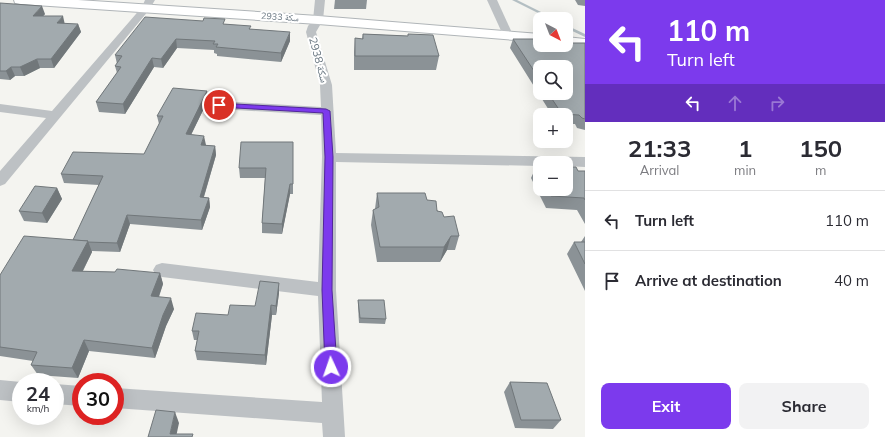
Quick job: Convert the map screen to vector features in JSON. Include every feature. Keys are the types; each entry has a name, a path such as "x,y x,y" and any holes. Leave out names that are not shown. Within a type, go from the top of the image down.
{"street":[{"name":"سكة 2933","path":"20,0 148,4 318,20 533,37"},
{"name":"سكة 2938","path":"320,0 318,20 313,26 311,32 325,78 329,157 327,290 334,437"},
{"path":"492,0 508,35"},
{"path":"0,181 148,4"},
{"path":"573,41 585,42"},
{"path":"219,105 326,111"},
{"path":"0,108 56,115"},
{"path":"329,157 585,162"},
{"path":"162,270 327,290"},
{"path":"0,390 12,391"},
{"path":"124,399 334,413"}],"building":[{"path":"0,3 42,6 33,16 63,16 57,23 78,24 51,59 37,59 20,67 11,67 6,71 0,71"},
{"path":"145,17 203,21 204,18 225,19 223,24 251,26 249,29 290,32 281,53 216,47 218,44 213,44 215,41 176,39 161,59 152,58 123,104 96,102 121,67 115,66 122,56 115,55"},
{"path":"363,34 408,36 408,34 433,35 439,56 355,56 355,38 363,39"},
{"path":"513,39 533,39 533,52 573,52 573,43 585,43 585,119 579,115 573,115 573,108 558,108 553,100 573,100 573,60 533,60 533,69"},
{"path":"173,88 207,91 186,134 204,136 201,145 215,146 200,197 209,198 201,220 127,215 117,243 73,240 103,176 61,174 73,152 144,154 163,116 157,116"},
{"path":"241,142 293,142 293,184 290,184 282,224 262,223 266,168 239,168"},
{"path":"573,167 576,167 578,171 585,171 585,200 584,198 551,196 573,196"},
{"path":"35,186 57,188 42,213 19,211"},
{"path":"377,193 425,193 427,200 436,201 437,211 442,212 444,217 454,216 459,236 451,236 444,247 380,247 373,210 379,207"},
{"path":"24,236 88,241 72,271 115,272 117,269 160,273 151,296 171,298 163,315 152,348 84,340 72,368 31,365 37,352 0,347 0,275"},
{"path":"574,242 585,242 585,264"},
{"path":"260,281 279,283 276,306 271,305 265,355 195,351 199,331 192,331 196,313 228,315 230,305 255,306"},
{"path":"358,300 384,300 386,319 360,318"},
{"path":"510,382 547,383 561,420 521,420"},
{"path":"156,410 175,412 170,434 193,434 192,437 148,437"}],"waterway":[{"path":"514,0 539,12"},
{"path":"573,30 585,36"}],"route":[{"path":"219,105 326,111 329,157 327,290 331,367"}]}
